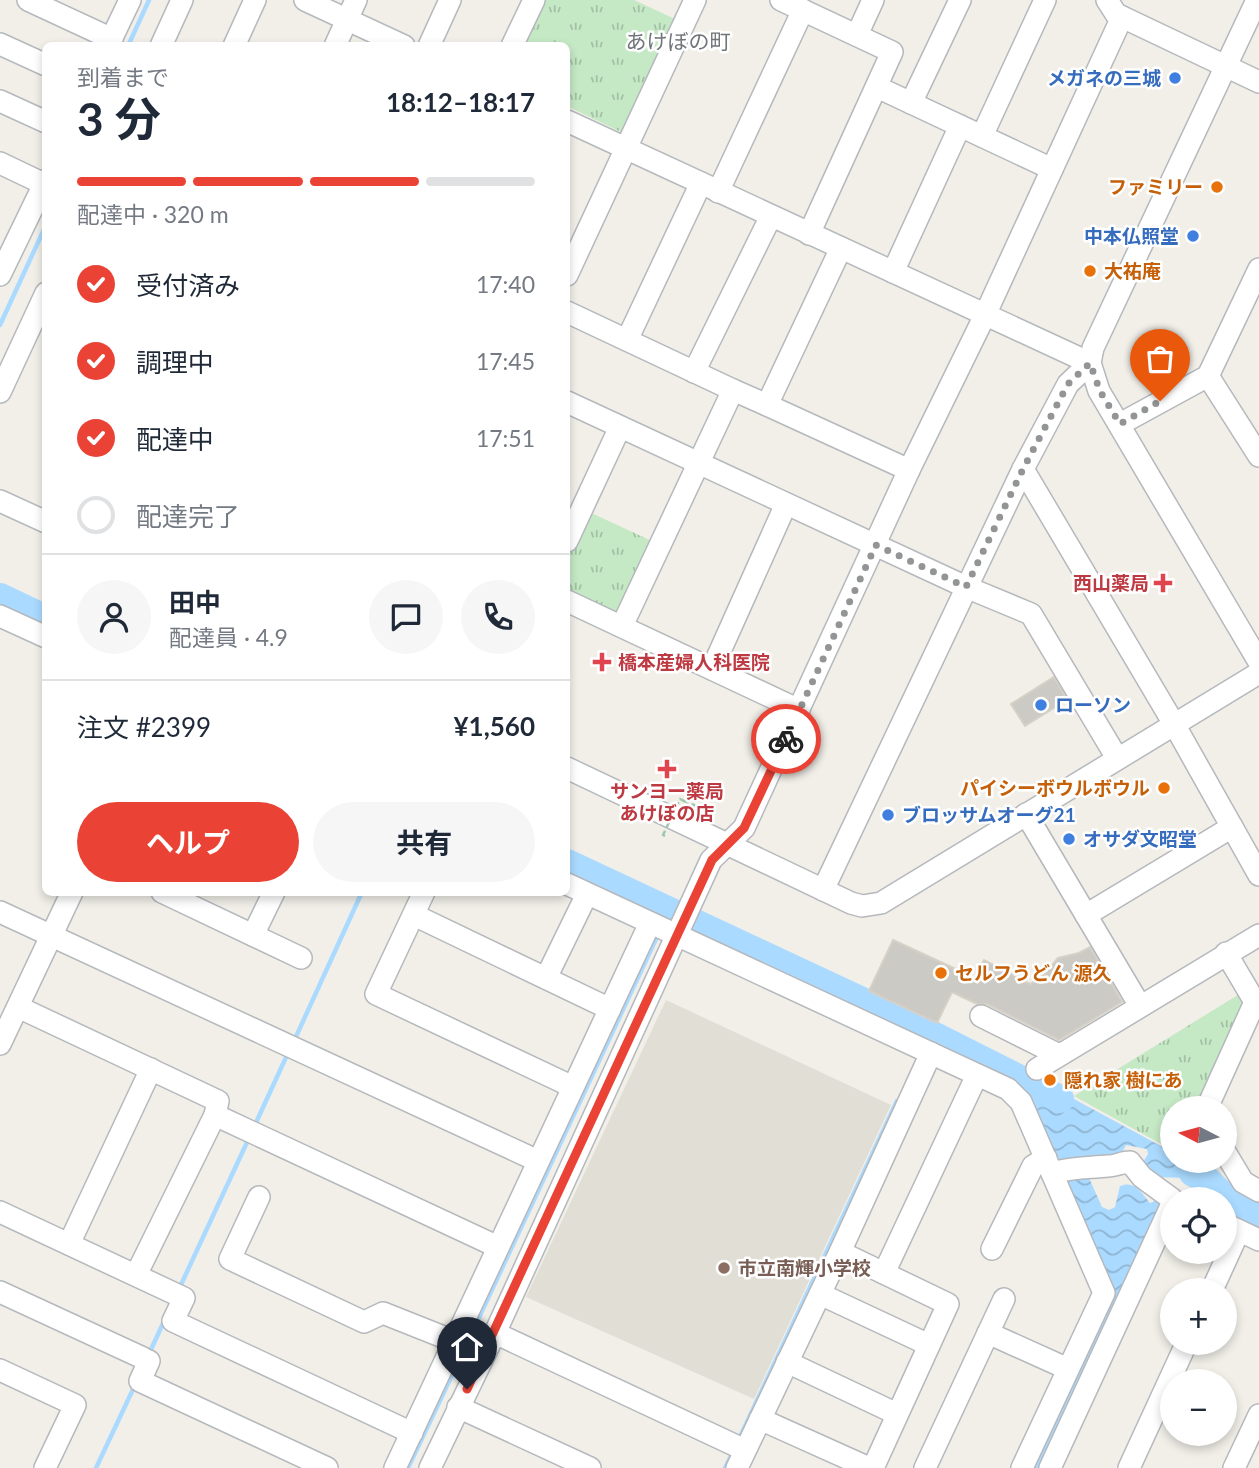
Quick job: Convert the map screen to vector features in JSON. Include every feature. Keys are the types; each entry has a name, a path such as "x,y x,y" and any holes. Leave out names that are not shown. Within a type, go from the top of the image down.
{"street":[{"path":"28,0 110,42 130,0"},
{"path":"163,42 183,0"},
{"path":"236,42 255,0"},
{"path":"305,0 352,10 398,42"},
{"path":"431,42 450,0"},
{"path":"514,42 534,0"},
{"path":"570,269 695,0"},
{"path":"857,35 873,0"},
{"path":"911,103 960,0"},
{"path":"982,136 1045,0"},
{"path":"1107,0 1115,14 1259,82"},
{"path":"1257,0 1093,348 1090,363 1100,391 1259,662"},
{"path":"627,340 710,188 789,3 892,52 809,234"},
{"path":"337,42 352,10"},
{"path":"395,1468 412,1433 467,1347 495,1333 712,860 744,828 1122,17"},
{"path":"0,44 42,63"},
{"path":"877,87 1052,169"},
{"path":"0,101 42,120"},
{"path":"570,122 1090,363"},
{"path":"892,272 960,126"},
{"path":"0,163 42,181"},
{"path":"1,272 42,188"},
{"path":"694,372 771,216"},
{"path":"767,405 841,248"},
{"path":"1120,424 1208,376 1259,269"},
{"path":"0,392 42,302"},
{"path":"570,313 909,470"},
{"path":"824,890 1023,469 1068,384 1090,363"},
{"path":"1208,376 1259,456"},
{"path":"622,626 733,390"},
{"path":"570,403 966,587 1031,614 1117,758"},
{"path":"570,535 620,427"},
{"path":"1023,469 1174,724 1259,875"},
{"path":"0,501 42,520"},
{"path":"712,669 786,504"},
{"path":"570,602 799,709"},
{"path":"0,616 42,635"},
{"path":"570,769 862,906 881,903 1259,673"},
{"path":"1026,814 1140,1006"},
{"path":"1086,915 1231,827"},
{"path":"570,886 650,923 681,925 1015,1095 1060,1167 1109,1311 1050,1468"},
{"path":"546,978 587,894"},
{"path":"0,1045 18,1007 45,932 69,896"},
{"path":"170,896 301,958"},
{"path":"253,935 272,896"},
{"path":"422,896 376,994 573,1087"},
{"path":"0,912 538,1161"},
{"path":"414,915 610,1009"},
{"path":"430,1468 458,1407 467,1347 498,1247 650,923"},
{"path":"1037,1069 1259,935"},
{"path":"1212,1096 1255,1002 1226,953"},
{"path":"18,1007 218,1101 215,1115 135,1275"},
{"path":"981,1016 1059,1055"},
{"path":"495,1333 738,1453 760,1419 788,1362 931,1053"},
{"path":"69,1244 151,1069"},
{"path":"884,1273 977,1075"},
{"path":"215,1115 498,1247"},
{"path":"992,1249 1034,1166 1108,1166 1130,1162 1137,1172 1160,1192"},
{"path":"1237,1172 1243,1182 1258,1190"},
{"path":"259,1197 230,1259 364,1322 383,1313 467,1347"},
{"path":"0,1212 184,1297 173,1321 412,1433"},
{"path":"1022,1468 1068,1368 1109,1311 1160,1223"},
{"path":"1237,1229 1259,1240"},
{"path":"760,1419 871,1468 897,1414 947,1304 840,1252"},
{"path":"0,1293 146,1359 140,1381 327,1468"},
{"path":"820,1294 929,1345"},
{"path":"925,1468 1004,1298"},
{"path":"988,1332 1068,1368"},
{"path":"1129,1468 1181,1355"},
{"path":"788,1362 897,1414"},
{"path":"1,1373 75,1405 45,1468"},
{"path":"458,1407 590,1468"},
{"path":"1234,1468 1259,1415"}],"path":[{"path":"665,836 663,835 680,799 707,811"}],"shaded area":[{"path":"666,1000 891,1105 754,1399 526,1297"}],"green space":[{"path":"540,0 634,0 677,20 626,131 621,132 570,107 570,42 520,42"},
{"path":"587,511 656,543 625,612 615,614 570,592 570,548"},
{"path":"1241,993 1246,1008 1205,1096 1160,1096 1160,1143 1074,1096"}],"water":[{"path":"1035,1078 1160,1146 1160,1173 1208,1173 1221,1187 1205,1187 1186,1178 1155,1177 1142,1164 1148,1154 1147,1149 1126,1145 1121,1154 1080,1158 1102,1207 1109,1210 1115,1207 1120,1186 1125,1185 1137,1188 1150,1203 1160,1201 1160,1212 1117,1303 1110,1301 1030,1096 1017,1087"}],"building":[{"path":"1054,677 1067,700 1025,726 1011,704"},
{"path":"893,940 975,978 984,960 1030,984 1044,975 1058,958 1090,947 1122,1002 1059,1040 987,1004 977,1004 952,992 937,1023 869,991"}],"waterway":[{"path":"130,42 149,0"},
{"path":"0,325 42,234"},
{"path":"0,597 42,617"},
{"path":"570,864 909,1023 1060,1099"},
{"path":"294,1041 360,896"},
{"path":"668,916 670,911"},
{"path":"468,1341 656,939"},
{"path":"927,1037 929,1033"},
{"path":"254,1127 288,1053"},
{"path":"739,1439 897,1101"},
{"path":"179,1289 249,1138"},
{"path":"1193,1173 1208,1181 1232,1205 1259,1218"},
{"path":"1036,1468 1116,1298"},
{"path":"148,1356 165,1319"},
{"path":"408,1468 463,1352"},
{"path":"96,1468 136,1383"},
{"path":"725,1468 734,1450"}],"way so far":[{"path":"786,739 876,545 966,587 1068,384 1090,363 1093,378 1120,424 1160,401"}],"place":[{"name":"メガネの三城","path":"1175,78"},
{"name":"ファミリー","path":"1217,187"},
{"name":"中本仏照堂","path":"1193,236"},
{"name":"大祐庵","path":"1090,271"},
{"name":"西山薬局","path":"1163,583"},
{"name":"橋本産婦人科医院","path":"602,662"},
{"name":"ローソン","path":"1041,705"},
{"name":"サンヨー薬局 あけぼの店","path":"667,769"},
{"name":"パイシーボウルボウル","path":"1164,788"},
{"name":"ブロッサムオーグ21","path":"888,815"},
{"name":"オサダ文昭堂","path":"1069,839"},
{"name":"セルフうどん 源久","path":"941,973"},
{"name":"隠れ家 樹にあ","path":"1050,1080"},
{"name":"市立南輝小学校","path":"724,1268"}],"district":[{"name":"あけぼの町","path":"678,42"}],"route":[{"path":"467,1389 712,860 744,828 786,739"}]}
